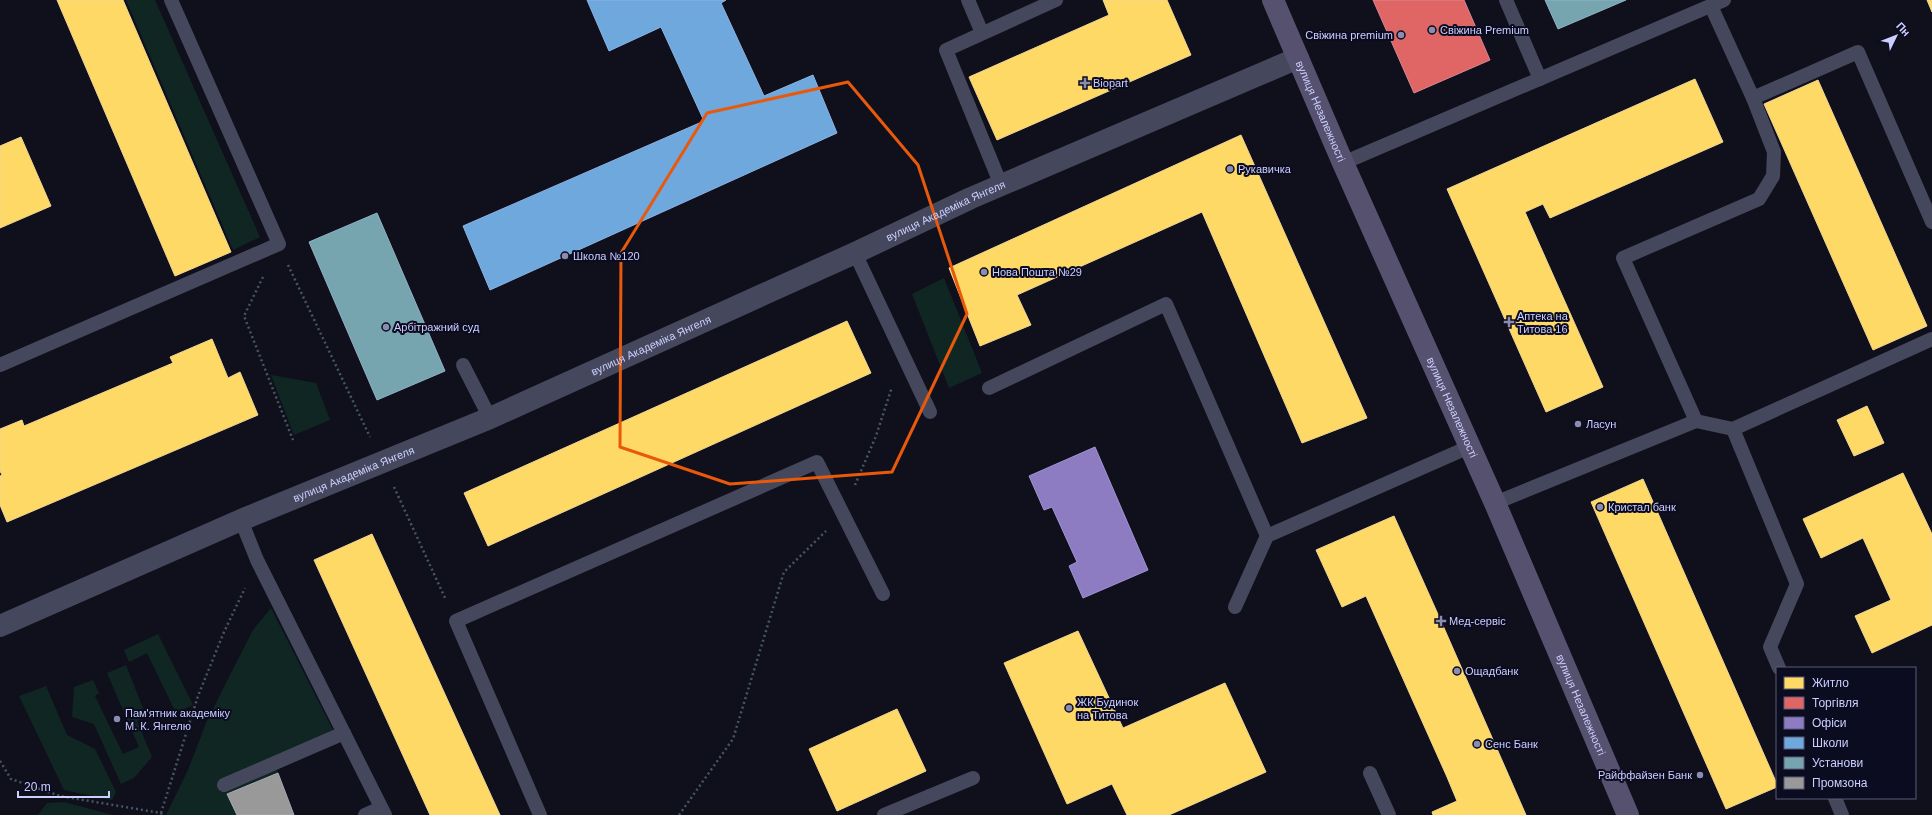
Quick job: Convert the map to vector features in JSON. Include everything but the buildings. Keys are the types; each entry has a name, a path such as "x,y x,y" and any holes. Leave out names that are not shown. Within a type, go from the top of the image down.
{"main road":[{"name":"вулиця Незалежності","path":"1273,0 1343,163 1495,503 1628,815"}],"street":[{"name":"вулиця Академіка Янгеля","path":"0,626 241,520 490,418 855,253 1001,185 1298,58"}],"lane":[{"path":"0,365 279,244 171,0"},
{"path":"968,0 982,33"},
{"path":"1001,185 946,50 1056,0"},
{"path":"1506,0 1540,79"},
{"path":"1343,163 1724,0"},
{"path":"1696,421 1623,258 1759,199 1773,176 1774,152 1753,98 1710,6"},
{"path":"1753,98 1858,52 1932,222"},
{"path":"855,253 930,412"},
{"path":"989,388 1166,304 1267,536"},
{"path":"1495,503 1696,421 1733,429 1932,339"},
{"path":"462,365 490,418"},
{"path":"1733,429 1797,584 1770,647 1779,667"},
{"path":"1235,607 1267,536 1469,447"},
{"path":"540,815 456,621 817,462 883,594"},
{"path":"241,520 257,560 383,811 365,815"},
{"path":"224,785 344,732"},
{"path":"1370,773 1389,815"},
{"path":"884,815 973,778"},
{"path":"1835,799 1842,815"}],"path":[{"path":"279,244 244,316 293,440"},
{"path":"279,244 456,621"},
{"path":"679,815 733,739 784,572 843,514 876,436 902,354"},
{"path":"0,761 11,779 60,796 162,814 198,696 224,632 257,560"}],"highlighted area":[{"path":"848,82 918,165 967,314 892,472 730,484 620,447 621,253 707,113"}],"green space":[{"path":"126,0 155,0 260,237 233,250"},
{"path":"944,278 982,373 949,388 912,294"},
{"path":"271,375 316,383 330,420 294,435"},
{"path":"271,608 336,736 274,763 278,773 227,794 237,815 166,815 188,770 206,723 233,669 253,630"},
{"path":"158,634 193,705 176,713 147,653 129,662 124,650"},
{"path":"126,665 146,716 137,721 152,757 134,778 121,784 94,724 72,717 74,687 93,680 99,693 95,696 123,754 139,747 107,673"},
{"path":"46,686 67,735 95,749 116,792 112,800 64,790 19,696"},
{"path":"64,802 113,815 38,815 47,803"}],"place":[{"name":"Свіжина Premium","path":"1432,30"},
{"name":"Свіжина premium","path":"1401,35"},
{"name":"Biopart","path":"1085,83"},
{"name":"Рукавичка","path":"1230,169"},
{"name":"Школа №120","path":"565,256"},
{"name":"Нова Пошта №29","path":"984,272"},
{"name":"Аптека на Титова 16","path":"1509,322"},
{"name":"Арбітражний суд","path":"386,327"},
{"name":"Ласун","path":"1578,424"},
{"name":"Кристал банк","path":"1600,507"},
{"name":"Мед-сервіс","path":"1441,621"},
{"name":"Ощадбанк","path":"1457,671"},
{"name":"ЖК Будинок на Титова","path":"1069,708"},
{"name":"Пам'ятник академіку М. К. Янгелю","path":"117,719"},
{"name":"Сенс Банк","path":"1477,744"},
{"name":"Райффайзен Банк","path":"1700,775"}]}
